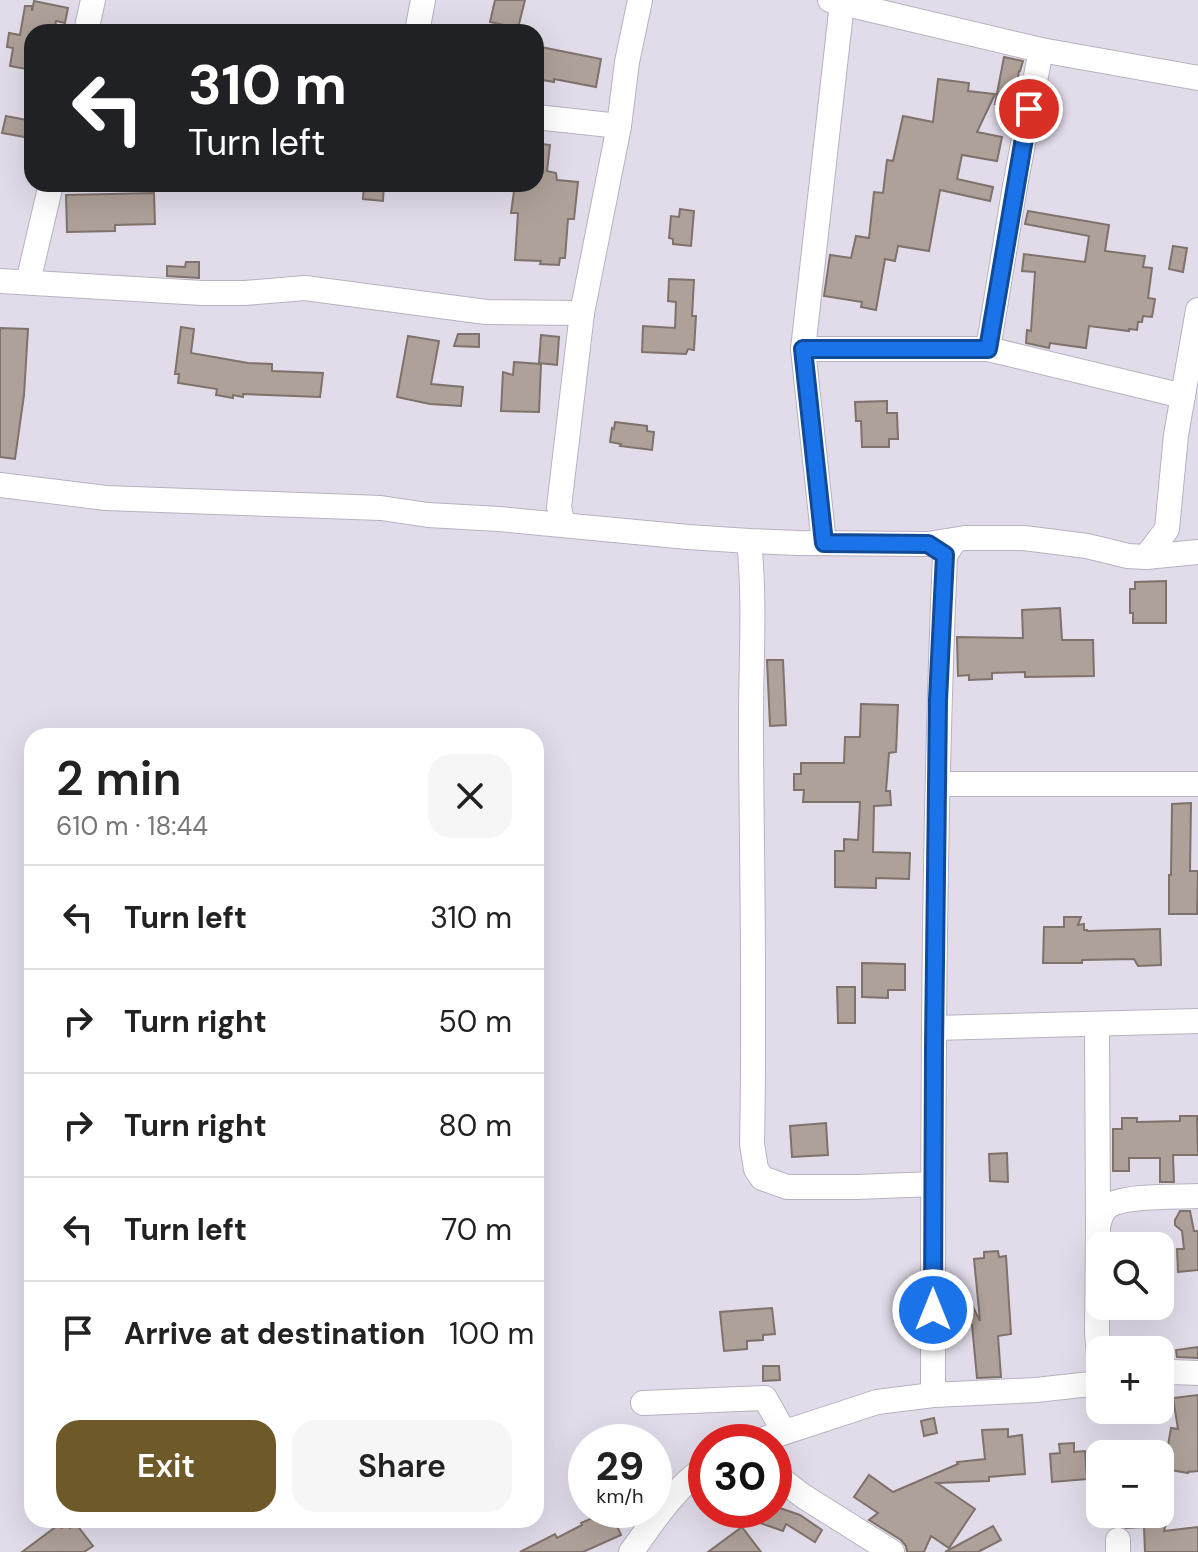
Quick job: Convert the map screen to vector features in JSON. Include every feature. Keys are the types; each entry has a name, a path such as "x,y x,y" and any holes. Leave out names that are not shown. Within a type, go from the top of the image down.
{"street":[{"path":"88,24 93,0"},
{"path":"418,24 423,0"},
{"path":"563,525 559,507 582,313 640,0"},
{"path":"824,543 803,349 836,1 1041,50 1198,78"},
{"path":"988,349 1041,50"},
{"path":"544,118 619,126"},
{"path":"28,282 49,192"},
{"path":"0,281 202,293 305,288 486,312 582,313"},
{"path":"1146,557 1167,529 1176,435 1198,310"},
{"path":"803,349 988,349 1183,396"},
{"path":"0,485 106,498 381,508 428,515 749,541 943,546 978,537 1024,538 1087,546 1128,556 1190,553"},
{"path":"1167,529 1190,553"},
{"path":"749,541 753,576 750,713 752,1144 756,1169 762,1178 787,1187 933,1184"},
{"path":"933,1395 934,1028 943,546"},
{"path":"938,784 1198,784"},
{"path":"934,1028 1198,1021"},
{"path":"1097,1024 1097,1336"},
{"path":"1098,1227 1107,1207 1122,1201 1198,1196"},
{"path":"1174,1372 1198,1373"},
{"path":"792,1429 877,1402 1086,1385"},
{"path":"643,1403 765,1398 780,1424"},
{"path":"631,1552 688,1481"},
{"path":"792,1488 892,1552"}],"building":[{"path":"495,0 525,0 519,24 490,22"},
{"path":"34,1 68,8 65,23 24,24 24,69 10,66 13,48 7,47 9,33 20,35 25,6 32,6 32,11"},
{"path":"544,48 601,59 596,87 554,79 554,82 544,80"},
{"path":"1004,57 1023,61 1014,106 995,104"},
{"path":"938,79 969,83 968,91 995,94 977,132 1002,137 997,161 962,155 957,179 993,187 990,201 940,190 929,251 898,246 895,261 885,259 876,310 861,307 862,302 824,296 830,255 851,258 856,236 869,238 874,192 883,193 887,160 893,161 903,116 933,122"},
{"path":"6,116 24,119 24,137 2,133"},
{"path":"544,144 550,145 547,171 556,173 557,180 578,182 574,219 568,219 565,258 560,258 559,265 515,260 518,213 511,213 514,192 544,192"},
{"path":"363,192 384,192 383,201 363,199"},
{"path":"154,193 155,224 115,225 115,231 67,232 66,195"},
{"path":"680,209 694,211 691,246 673,244 673,239 669,238 671,216 679,217"},
{"path":"1028,211 1109,225 1105,251 1145,256 1143,267 1152,268 1148,298 1155,299 1152,317 1143,316 1137,330 1089,326 1086,348 1050,343 1049,348 1026,343 1027,330 1031,331 1035,272 1022,271 1024,254 1085,262 1089,236 1025,224"},
{"path":"1173,246 1187,248 1183,272 1169,269"},
{"path":"186,262 199,262 199,278 167,276 167,266 185,267"},
{"path":"669,279 694,280 694,350 688,349 686,354 642,352 643,326 675,328 676,302 668,301"},
{"path":"181,327 194,329 191,353 272,364 272,371 323,373 320,397 243,394 243,397 233,395 233,398 216,395 217,389 178,383 179,374 175,374"},
{"path":"0,328 28,329 24,395 15,459 0,457"},
{"path":"458,334 479,334 479,347 454,346"},
{"path":"541,335 559,337 557,365 539,363"},
{"path":"408,336 439,341 431,384 463,387 461,406 397,397"},
{"path":"514,362 541,364 539,412 501,411 503,372 513,375"},
{"path":"887,401 887,413 897,413 898,439 889,439 889,447 862,447 861,421 856,421 855,402"},
{"path":"615,422 647,426 647,431 654,432 652,450 610,442"},
{"path":"1166,581 1166,623 1133,623 1130,589 1135,589 1135,582"},
{"path":"1060,608 1062,640 1093,640 1094,676 1025,677 1025,672 992,673 992,679 969,680 969,675 958,676 957,637 1023,638 1022,610"},
{"path":"767,660 783,660 786,725 770,726"},
{"path":"861,704 898,705 896,752 889,753 886,791 890,791 891,805 874,806 873,852 910,853 909,879 876,878 876,888 835,887 835,851 844,851 844,839 858,840 860,802 803,802 804,790 794,790 794,774 801,774 801,763 844,763 845,737 860,737"},
{"path":"1191,803 1190,871 1198,871 1197,914 1169,914 1172,804"},
{"path":"1064,917 1081,917 1078,925 1084,924 1087,931 1160,929 1161,965 1138,966 1134,959 1043,963 1044,927 1064,927"},
{"path":"862,963 905,964 905,990 888,990 888,998 862,997"},
{"path":"837,987 855,987 855,1023 838,1023"},
{"path":"1180,1116 1197,1116 1198,1155 1173,1155 1174,1182 1160,1182 1160,1158 1129,1158 1129,1171 1113,1171 1113,1129 1122,1129 1122,1118 1137,1118 1137,1122 1180,1121"},
{"path":"826,1123 828,1155 792,1157 790,1126"},
{"path":"1007,1153 1008,1182 990,1181 989,1154"},
{"path":"1180,1211 1190,1211 1194,1231 1198,1231 1198,1270 1178,1272 1177,1249 1184,1249 1182,1231 1175,1225"},
{"path":"998,1251 999,1257 1006,1256 1011,1334 998,1336 1001,1377 977,1378 972,1325 965,1324 964,1312 971,1312 972,1305 980,1321 974,1259 984,1258 984,1252"},
{"path":"772,1308 775,1334 763,1335 763,1340 747,1341 747,1349 724,1351 720,1312"},
{"path":"1198,1347 1198,1358 1177,1357 1176,1350"},
{"path":"763,1366 779,1366 780,1380 763,1381"},
{"path":"1198,1395 1198,1471 1174,1471 1174,1440 1169,1440 1171,1428 1178,1429 1174,1398"},
{"path":"934,1418 937,1433 924,1436 921,1421"},
{"path":"1008,1429 1008,1437 1022,1435 1025,1474 989,1477 989,1481 937,1483 975,1509 949,1548 931,1536 924,1552 907,1552 901,1540 869,1520 878,1513 854,1497 869,1475 893,1492 957,1462 985,1459 982,1430"},
{"path":"1074,1443 1074,1452 1085,1451 1086,1479 1052,1482 1050,1454 1060,1453 1059,1444"},
{"path":"792,1512 822,1530 815,1542 792,1528"},
{"path":"993,1526 1001,1540 978,1552 945,1552"},
{"path":"1198,1527 1198,1552 1145,1552 1144,1528 1165,1528 1164,1531"},
{"path":"54,1528 79,1528 93,1546 84,1552 22,1552"},
{"path":"576,1528 618,1528 621,1535 583,1552 520,1552 555,1534 557,1538"},
{"path":"743,1528 761,1552 708,1552"}],"route":[{"path":"933,1310 938,700 945,555 928,544 824,543 803,349 988,349 1029,109"}]}
